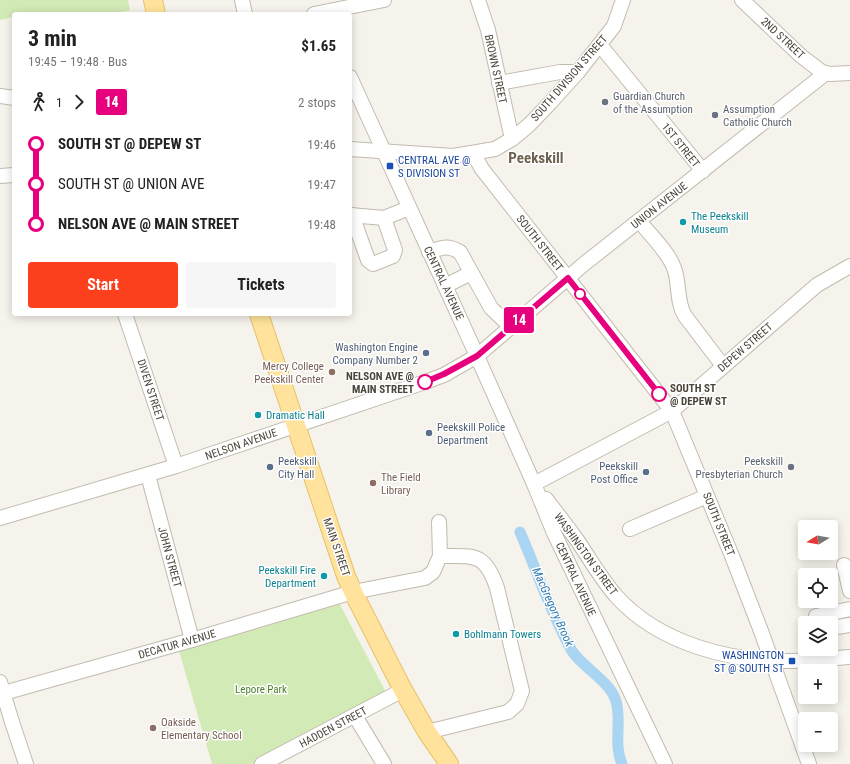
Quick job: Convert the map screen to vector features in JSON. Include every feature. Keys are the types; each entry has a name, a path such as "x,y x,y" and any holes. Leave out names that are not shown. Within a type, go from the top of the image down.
{"main road":[{"path":"153,0 156,12"},
{"name":"MAIN STREET","path":"260,316 353,592 403,690 427,732 449,764"}],"street":[{"path":"242,0 245,12"},
{"path":"319,12 329,8 384,0"},
{"name":"BROWN STREET","path":"478,0 488,30 512,139"},
{"name":"SOUTH DIVISION STREET","path":"352,149 452,156 495,149 512,139 529,125 578,72 614,26 623,0"},
{"name":"2ND STREET","path":"742,0 801,56 822,72 826,73"},
{"name":"1ST STREET","path":"600,45 703,170"},
{"path":"499,83 560,72 578,72"},
{"path":"826,73 850,73"},
{"name":"UNION AVENUE","path":"477,356 568,278 826,73"},
{"name":"CENTRAL AVENUE","path":"352,81 477,356 534,484 554,533 665,764"},
{"path":"0,96 12,98"},
{"name":"SOUTH STREET","path":"473,153 482,169 672,411 732,556 808,764"},
{"path":"0,176 12,174"},
{"path":"352,215 384,218 409,208"},
{"path":"352,218 368,260 373,264 393,256 395,250 384,218"},
{"path":"639,221 672,263 676,273 681,308 685,316 723,366"},
{"path":"430,252 447,247 453,248 460,252 492,308 511,327"},
{"name":"DEPEW STREET","path":"534,484 672,411 818,285 850,266"},
{"path":"445,286 471,273"},
{"name":"DIVEN STREET","path":"126,316 176,466"},
{"name":"NELSON AVENUE","path":"0,518 148,475 296,426 425,382 444,374 477,356"},
{"name":"JOHN STREET","path":"148,475 192,640"},
{"name":"WASHINGTON STREET","path":"534,484 576,539 600,576 618,598 636,614 658,630 693,646 734,655 792,661 850,657"},
{"path":"630,529 707,496"},
{"path":"427,732 508,712 517,704 522,691 499,595 491,572 479,559 471,556 440,556 439,522"},
{"name":"DECATUR AVENUE","path":"1,690 192,640 353,592 425,578 433,572 440,556"},
{"path":"844,565 850,592"},
{"path":"816,616 850,609"},
{"path":"838,627 850,625"},
{"path":"1,690 26,764"},
{"name":"HADDEN STREET","path":"262,764 403,690"},
{"path":"355,716 384,764"}],"green space":[{"path":"0,0 128,0 130,10 122,12 12,12 12,17 0,20"},
{"name":"Lepore Park","path":"336,597 389,698 261,764 212,764 177,644"}],"waterway":[{"name":"MacGregory Brook","path":"520,532 564,637 572,651 582,663 608,687 613,694 618,709 618,749 622,764"}],"bus line":[{"name":"14","path":"425,382 458,367 477,356 568,278 659,394"}],"place":[{"name":"Guardian Church of the Assumption","path":"605,102"},
{"name":"Assumption Catholic Church","path":"715,115"},
{"name":"CENTRAL AVE @ S DIVISION ST","path":"390,166"},
{"name":"The Peekskill Museum","path":"683,222"},
{"name":"Washington Engine Company Number 2","path":"426,353"},
{"name":"Mercy College Peekskill Center","path":"332,372"},
{"name":"NELSON AVE @ MAIN STREET","path":"425,382"},
{"name":"SOUTH ST @ DEPEW ST","path":"659,394"},
{"name":"Dramatic Hall","path":"258,415"},
{"name":"Peekskill Police Department","path":"429,433"},
{"name":"Peekskill City Hall","path":"270,467"},
{"name":"Peekskill Presbyterian Church","path":"791,467"},
{"name":"Peekskill Post Office","path":"646,472"},
{"name":"The Field Library","path":"373,483"},
{"name":"Peekskill Fire Department","path":"324,576"},
{"name":"Bohlmann Towers","path":"456,634"},
{"name":"WASHINGTON ST @ SOUTH ST","path":"792,661"},
{"name":"Oakside Elementary School","path":"153,728"}],"district":[{"name":"Peekskill","path":"536,158"}]}
